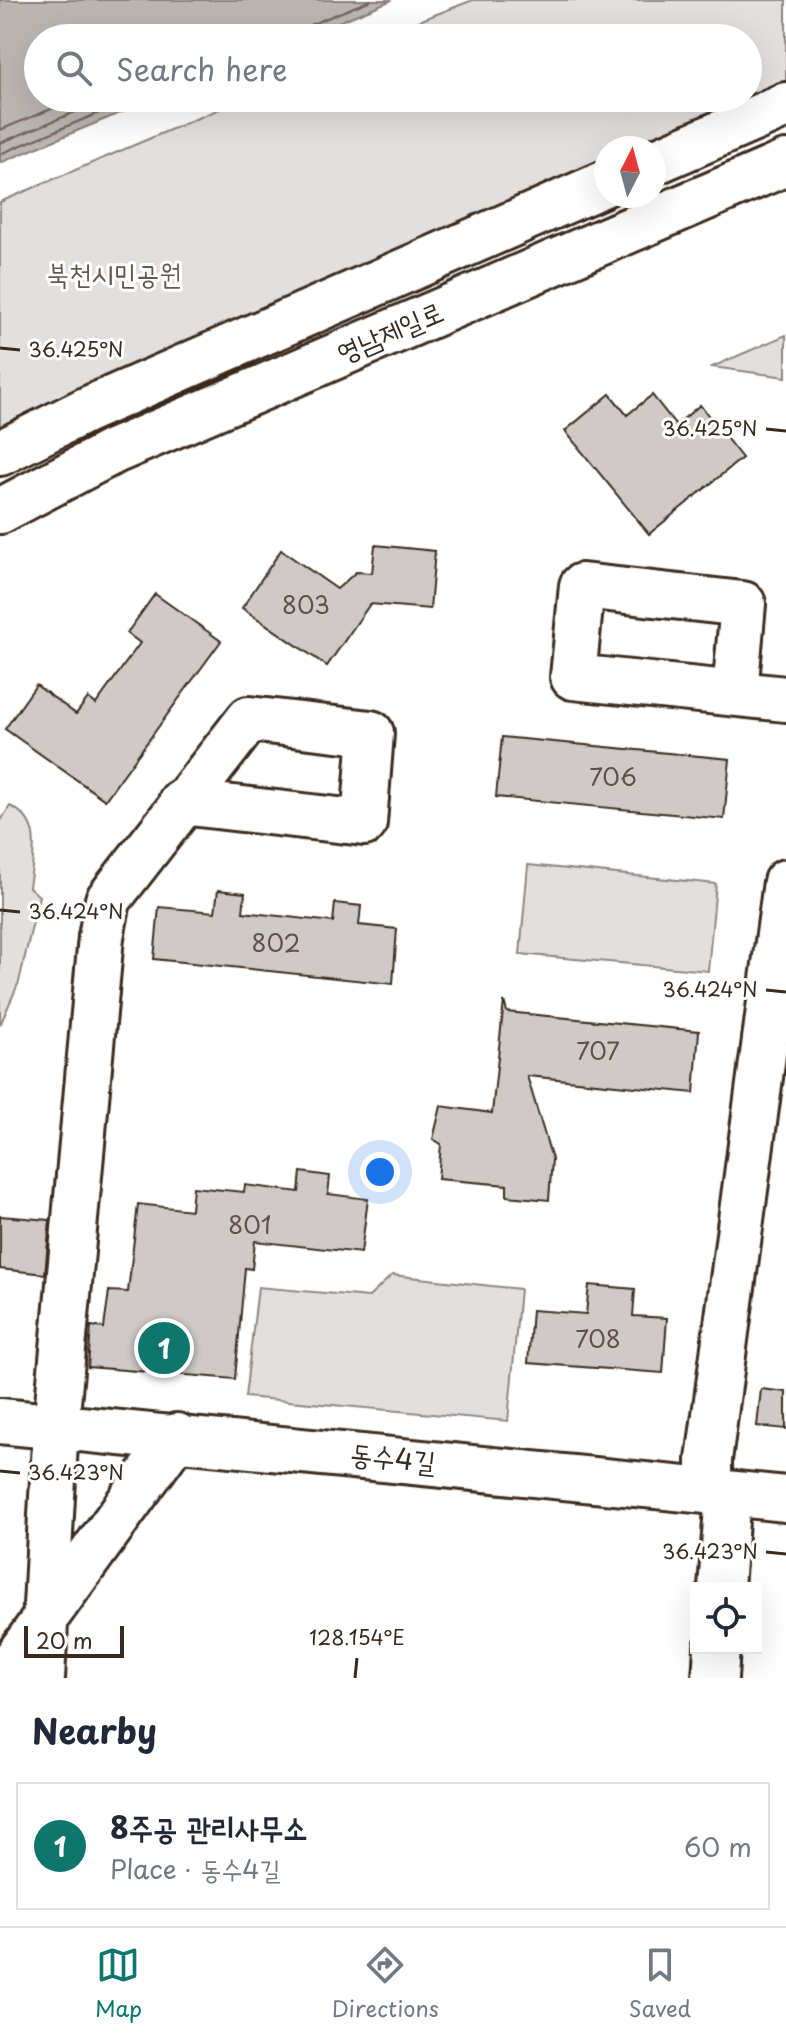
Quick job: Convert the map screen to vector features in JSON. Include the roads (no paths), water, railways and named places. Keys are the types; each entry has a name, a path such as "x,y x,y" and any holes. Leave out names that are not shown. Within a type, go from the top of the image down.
{"street":[{"path":"666,157 786,105"},
{"name":"영남제일로","path":"0,511 112,452 786,163"},
{"name":"영남제일로","path":"0,453 86,410 594,188"},
{"path":"735,693 786,699"},
{"path":"42,1678 56,1425 100,952 108,900 181,802"},
{"path":"721,1582 718,1493 709,1460 770,1103 786,882"},
{"name":"동수4길","path":"0,1421 177,1436 786,1499"},
{"path":"2,1678 177,1436"},
{"path":"715,1678 717,1654"}],"water":[{"path":"0,0 392,0 334,24 24,24 24,112 122,112 0,163"}],"place":[{"name":"8주공 관리사무소","path":"164,1348"}],"park label":[{"name":"북천시민공원","path":"114,274"}]}
